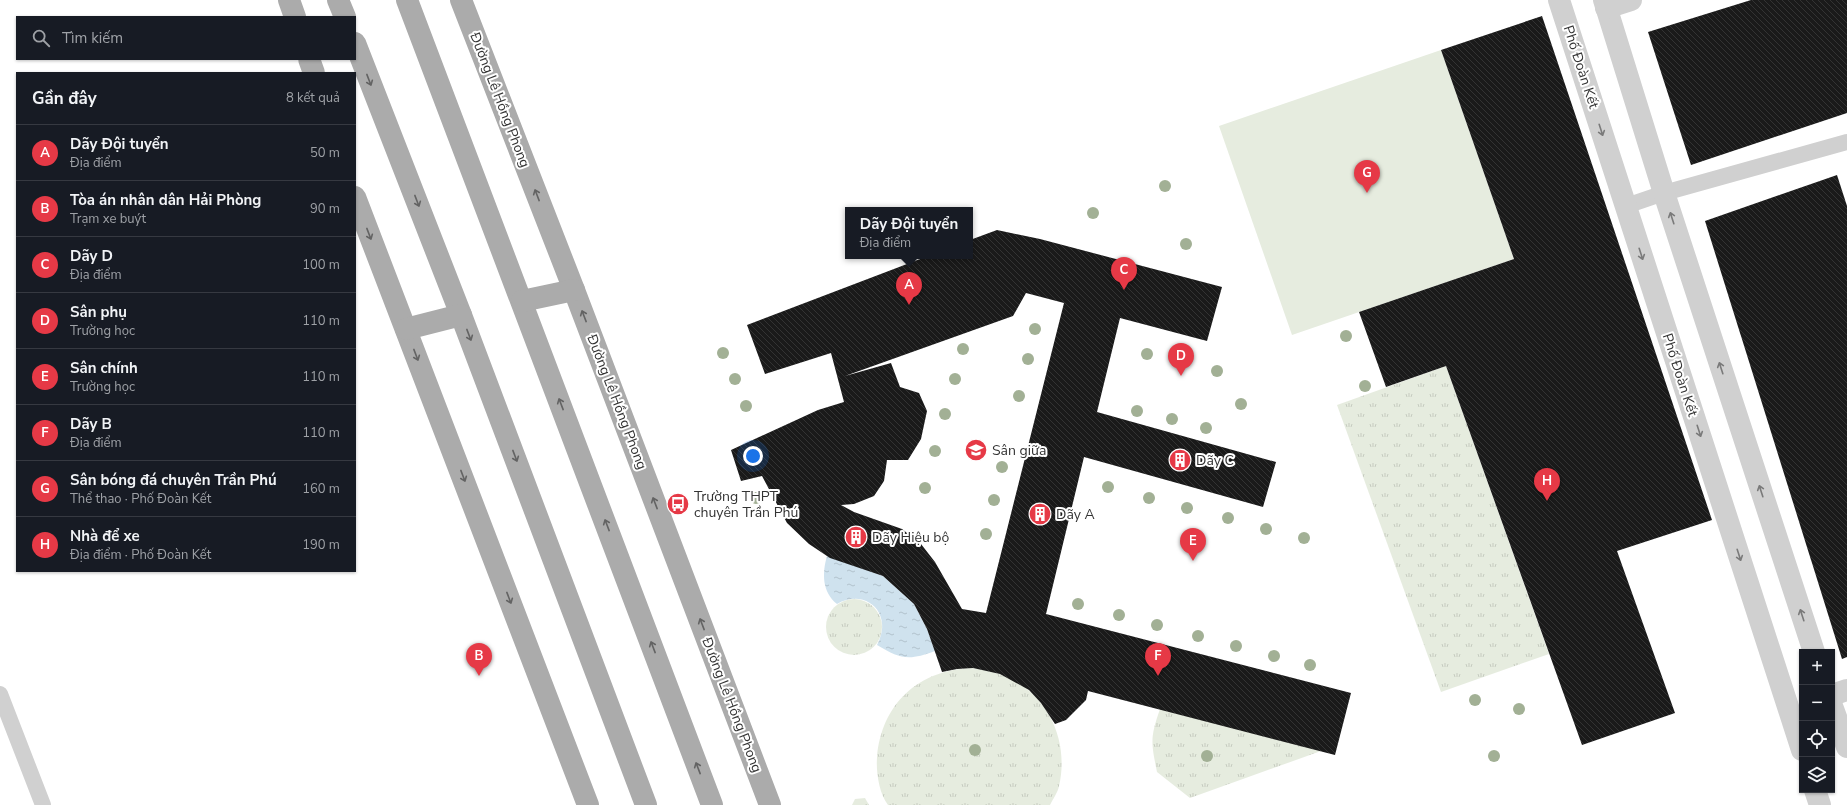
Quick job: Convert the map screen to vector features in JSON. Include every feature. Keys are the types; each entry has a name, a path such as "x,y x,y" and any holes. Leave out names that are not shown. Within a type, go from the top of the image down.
{"main road":[{"path":"290,0 295,16"},
{"path":"338,0 345,16"},
{"path":"407,0 712,805"},
{"name":"Đường Lê Hồng Phong","path":"461,0 574,290 770,805"},
{"path":"356,46 461,315 646,805"},
{"path":"309,60 314,72"},
{"path":"356,201 588,805"},
{"path":"522,301 574,290"},
{"path":"406,329 461,315"}],"street":[{"name":"Phố Đoàn Kết","path":"1559,0 1626,206 1796,708 1799,729"},
{"path":"1631,0 1605,4 1664,193 1813,649"},
{"path":"1835,694 1847,690"},
{"path":"1835,714 1847,747"},
{"path":"1816,793 1820,805"}],"lane":[{"path":"1626,206 1664,193 1847,142"},
{"path":"0,694 43,805"}],"green space":[{"path":"1441,50 1514,259 1292,335 1219,126"},
{"path":"1446,366 1549,654 1441,692 1337,405"},
{"path":"848,599 860,599 870,603 878,611 882,621 882,633 878,643 870,651 860,655 848,655 838,651 830,643 826,633 826,621 830,611 838,603"},
{"path":"973,668 997,673 1016,681 1042,704 1051,718 1061,751 1062,768 1057,793 1050,805 888,805 882,795 877,770 877,758 880,739 886,721 895,706 906,693 920,683 936,675 954,670"},
{"path":"1160,709 1321,751 1190,798 1157,772 1152,740 1154,727"},
{"path":"865,798 869,805 852,805 855,799"}],"water":[{"path":"827,556 883,576 914,604 927,629 935,651 918,656 905,657 892,653 877,645 881,634 882,624 880,614 875,607 858,599 848,600 837,604 832,599 828,594 824,582 824,569"}],"building":[{"path":"1751,0 1847,0 1847,113 1691,165 1648,32"},
{"path":"1542,16 1712,520 1617,551 1675,713 1582,745 1446,366 1386,387 1359,312 1514,259 1441,50"},
{"path":"1837,175 1847,206 1847,657 1842,659 1705,221"},
{"path":"997,230 1040,239 1222,287 1207,341 1120,318 1097,412 1276,462 1263,507 1084,457 1046,614 1351,693 1335,755 1088,691 1086,700 1066,720 1055,724 1041,703 1029,690 1000,674 973,668 942,672 927,629 914,604 883,576 830,558 809,544 787,523 762,476 741,481 731,450 818,410 844,402 831,353 765,374 747,325 920,259 973,259 973,239","holes":["1026,293 1064,303 986,613 962,609 935,562 921,544 902,529 854,512 841,505 854,504 874,496 884,481 887,460 908,460 921,439 927,411 919,393 900,387 891,363 845,376 1013,316"]}],"place":[{"name":"Sân bóng đá chuyên Trần Phú","path":"1367,193"},
{"name":"Dãy D","path":"1124,290"},
{"name":"Dãy Đội tuyển","path":"909,305"},
{"name":"Sân phụ","path":"1181,376"},
{"name":"Sân giữa","path":"976,450"},
{"name":"Dãy C","path":"1180,460"},
{"name":"Nhà để xe","path":"1547,501"},
{"name":"Trường THPT chuyên Trần Phú","path":"678,504"},
{"name":"Dãy A","path":"1040,514"},
{"name":"Dãy Hiệu bộ","path":"856,537"},
{"name":"Sân chính","path":"1193,561"},
{"name":"Tòa án nhân dân Hải Phòng","path":"479,676"},
{"name":"Dãy B","path":"1158,676"}]}
